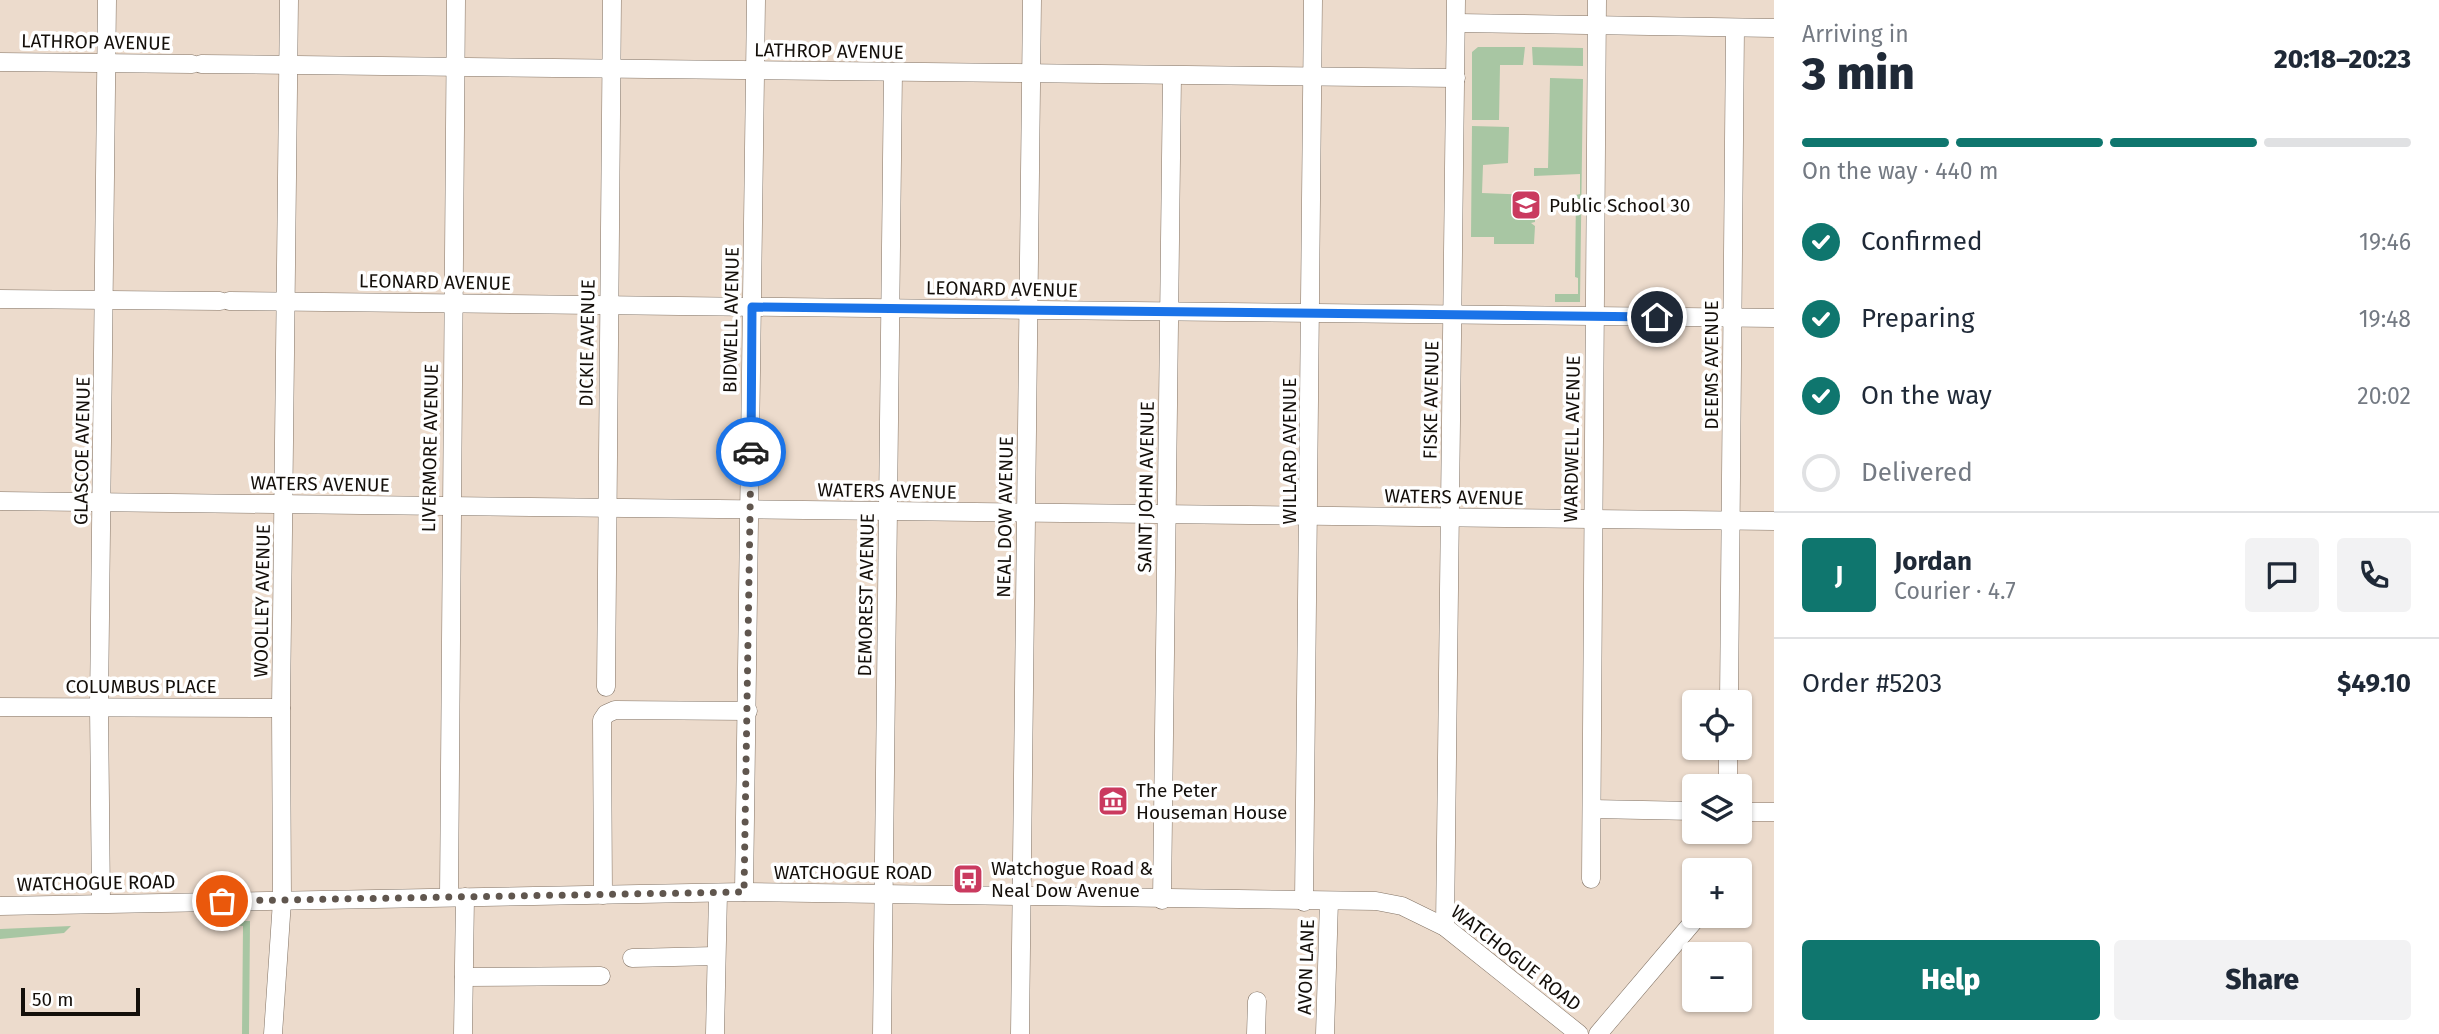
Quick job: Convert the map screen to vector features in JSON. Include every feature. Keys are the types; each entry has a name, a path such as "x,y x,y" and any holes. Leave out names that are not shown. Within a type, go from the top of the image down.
{"street":[{"name":"GLASCOE AVENUE","path":"101,902 99,706 107,0"},
{"name":"WOOLLEY AVENUE","path":"273,1034 282,901 281,708 289,0"},
{"name":"LIVERMORE AVENUE","path":"456,0 450,507 456,897 464,977 463,1034"},
{"name":"DICKIE AVENUE","path":"606,687 612,0"},
{"name":"BIDWELL AVENUE","path":"744,892 756,0"},
{"name":"NEAL DOW AVENUE","path":"1020,1034 1032,0"},
{"name":"WILLARD AVENUE","path":"1304,902 1313,0"},
{"name":"FISKE AVENUE","path":"1446,927 1456,0"},
{"name":"WARDWELL AVENUE","path":"1591,879 1597,0"},
{"path":"1457,23 1774,28"},
{"name":"DEEMS AVENUE","path":"1729,690 1735,28"},
{"name":"LATHROP AVENUE","path":"0,62 1456,78"},
{"name":"DEMOREST AVENUE","path":"882,1034 893,72"},
{"name":"SAINT JOHN AVENUE","path":"1162,900 1172,76"},
{"name":"LEONARD AVENUE","path":"0,299 1774,318"},
{"name":"WATERS AVENUE","path":"0,501 1774,522"},
{"name":"COLUMBUS PLACE","path":"0,707 281,708"},
{"path":"603,895 603,720 606,714 615,710 748,711"},
{"path":"1592,809 1682,811"},
{"path":"1752,812 1774,812"},
{"path":"715,1034 718,892"},
{"name":"WATCHOGUE ROAD","path":"0,906 718,892 1376,901 1402,906 1446,927 1579,1034"},
{"name":"AVON LANE","path":"1325,1034 1329,901"},
{"path":"1598,1034 1688,928"},
{"path":"632,958 716,956"},
{"path":"464,977 601,976"},
{"path":"1256,1034 1257,1001"}],"green space":[{"path":"1478,47 1525,47 1523,65 1500,65 1499,120 1472,120 1472,52"},
{"path":"1532,47 1583,48 1583,66 1533,65"},
{"path":"1550,78 1583,79 1580,302 1555,302 1555,294 1578,294 1578,278 1575,277 1576,195 1580,194 1580,174 1534,176 1534,168 1548,168"},
{"path":"1472,126 1509,127 1508,163 1483,165 1482,193 1535,195 1535,199 1530,200 1530,203 1535,203 1535,222 1531,223 1535,226 1534,244 1494,244 1494,237 1471,237"},
{"path":"232,921 250,921 249,1034 242,1034 243,926 229,925"},
{"path":"71,926 64,933 0,939 0,929"}],"way so far":[{"path":"222,901 744,892 751,452"}],"place":[{"name":"Public School 30","path":"1526,205"},
{"name":"The Peter Houseman House","path":"1113,801"},
{"name":"Watchogue Road & Neal Dow Avenue","path":"968,879"}],"route":[{"path":"751,452 752,307 1657,317"}]}
